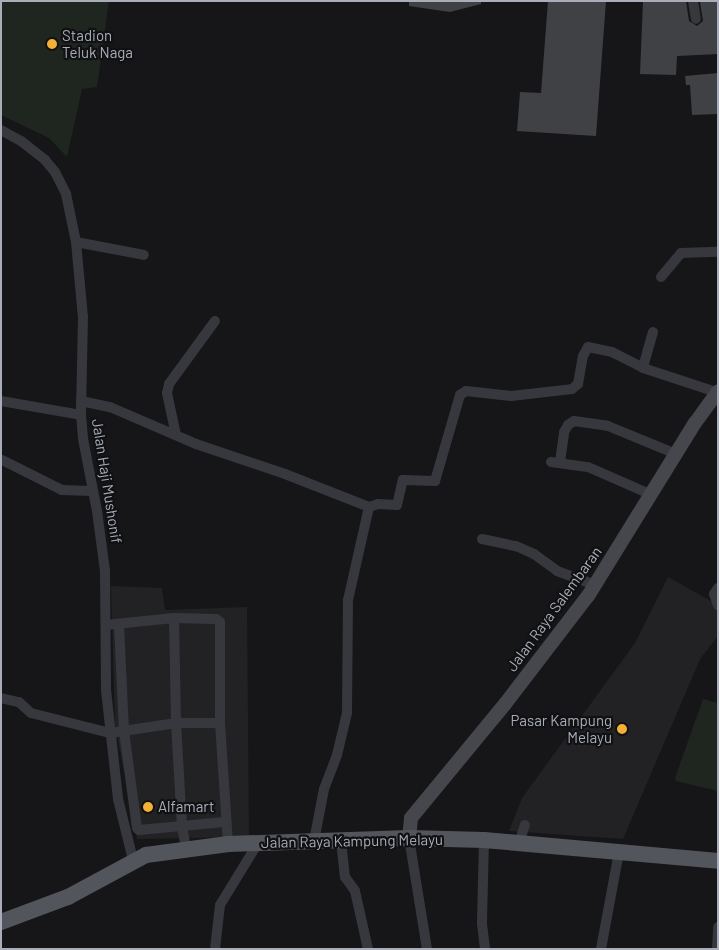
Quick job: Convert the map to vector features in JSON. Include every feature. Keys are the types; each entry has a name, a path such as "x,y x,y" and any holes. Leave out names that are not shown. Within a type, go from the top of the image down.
{"main road":[{"name":"Jalan Raya Salembaran","path":"409,838 411,818 504,704 594,585 652,495 694,422 717,392"},
{"name":"Jalan Raya Kampung Melayu","path":"1,922 25,911 68,897 134,864 146,855 228,844 409,838 484,840 718,860"}],"street":[{"path":"694,1 696,19"},
{"name":"Jalan Haji Mushonif","path":"1,130 21,141 45,160 55,172 66,194 76,242 83,317 81,415 86,458 105,571 106,690 110,733 118,799 134,864"},
{"path":"76,242 144,255"},
{"path":"661,277 681,252 718,252"},
{"path":"176,435 167,393 169,384 215,321"},
{"path":"643,368 653,332"},
{"path":"82,401 110,407 176,435 369,507 378,504 398,505 403,480 435,481 460,395 466,391 511,396 572,389 578,384 583,356 588,347 612,352 643,368 717,392"},
{"path":"1,401 81,415"},
{"path":"652,495 588,467 556,462 564,432 571,423 580,421 608,426 676,454"},
{"path":"2,460 62,490 92,491"},
{"path":"314,841 324,789 344,727 348,692 348,600 369,507"},
{"path":"482,539 516,546 534,554 557,571 594,585"},
{"path":"718,588 714,594 718,605"},
{"path":"106,625 174,618 216,619 220,622 220,723 225,822 228,844"},
{"path":"174,618 176,723 182,826 186,849"},
{"path":"119,625 124,732 137,828 139,830 225,822"},
{"path":"1,698 19,702 31,713 110,733 176,723 220,723"},
{"path":"519,843 525,825"},
{"path":"409,838 427,949"},
{"path":"341,840 345,877 355,891 368,949"},
{"path":"484,840 482,924 485,949"},
{"path":"215,949 220,906 258,843"},
{"path":"601,949 620,852"},
{"path":"717,949 718,927"}],"shaded area":[{"name":"Stadion Teluk Naga","path":"1,1 109,1 97,87 82,89 67,157 49,138 1,115"},
{"name":"Pasar Kampung Melayu","path":"668,577 718,605 718,636 700,659 623,839 509,831 522,798 635,643"},
{"path":"111,586 162,588 165,610 247,607 249,837 137,839 115,725"},
{"path":"703,699 718,703 718,791 676,781 675,778"}],"building":[{"path":"409,1 481,1 481,4 450,12 409,6"},
{"path":"548,1 606,1 596,136 517,131 520,92 541,93"},
{"path":"643,1 686,1 689,21 697,26 703,21 700,2 717,2 718,54 677,56 676,75 640,74"},
{"path":"718,73 718,114 692,115 690,85 686,85 685,76"}],"place":[{"name":"Stadion Teluk Naga","path":"52,44"},
{"name":"Pasar Kampung Melayu","path":"622,729"},
{"name":"Alfamart","path":"148,807"}]}
